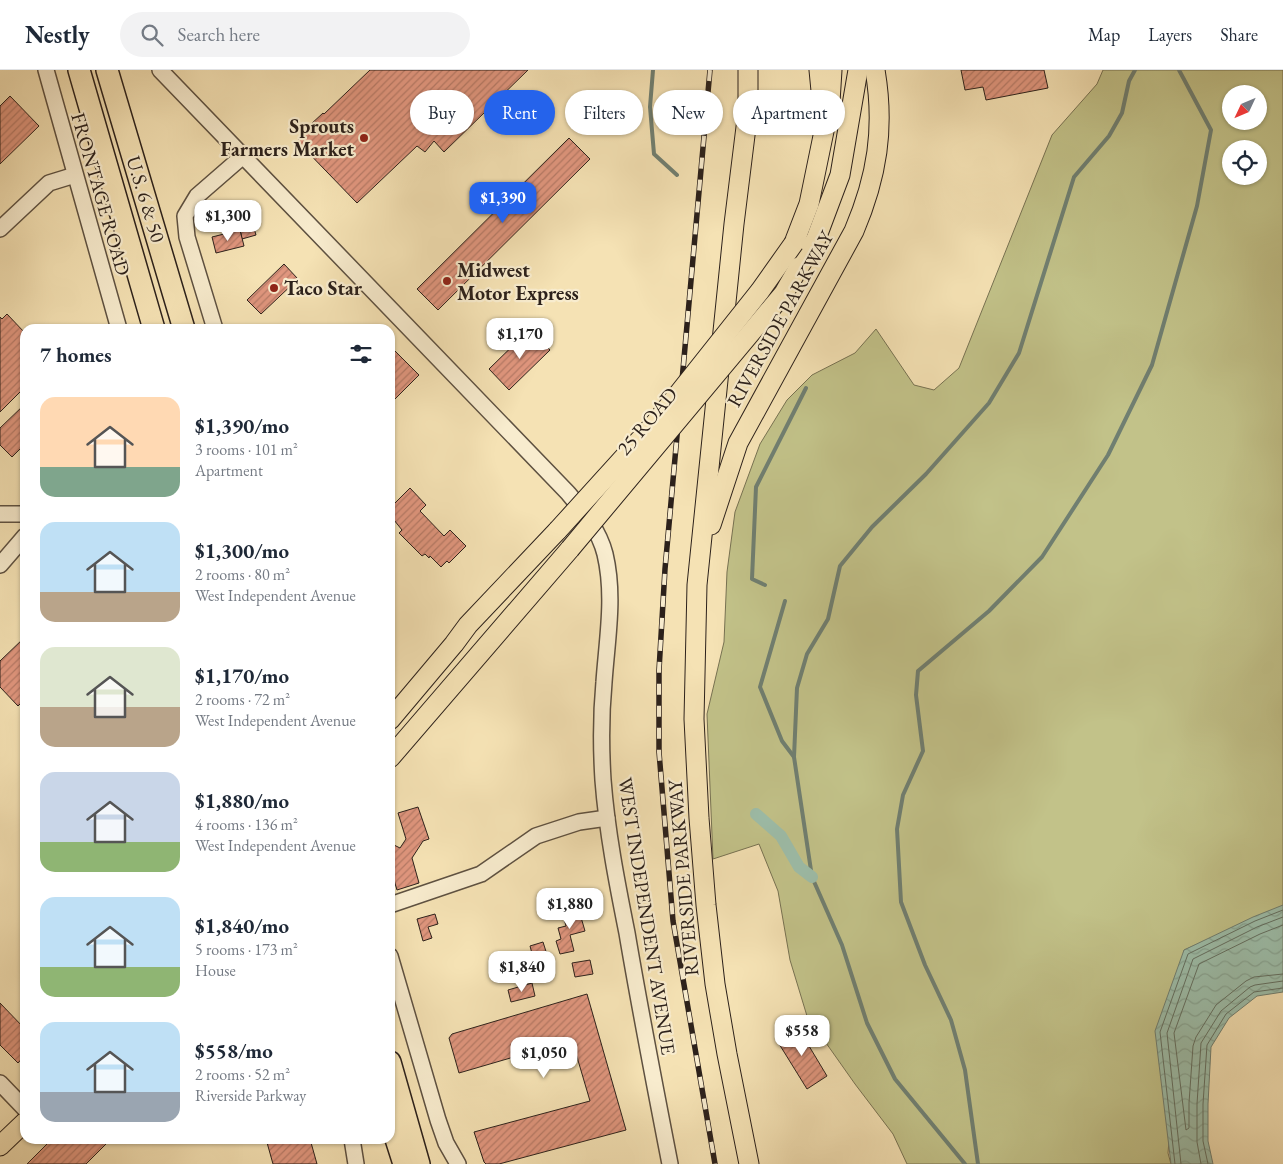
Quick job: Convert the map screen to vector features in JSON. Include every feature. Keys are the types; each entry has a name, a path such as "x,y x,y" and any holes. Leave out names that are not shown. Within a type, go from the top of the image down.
{"highway":[{"name":"U.S. 6 & 50","path":"79,70 153,324"},
{"name":"U.S. 6 & 50","path":"107,70 183,324"},
{"path":"129,240 155,290 167,324"},
{"path":"395,1079 420,1164"},
{"path":"395,1136 404,1164"},
{"path":"382,1144 388,1164"}],"main road":[{"name":"RIVERSIDE PARKWAY","path":"748,70 748,90"},
{"path":"752,90 755,70"},
{"path":"819,70 823,104 822,140"},
{"name":"25 ROAD","path":"395,714 468,625 656,422 760,291 794,243 809,204 830,102 832,70"},
{"path":"851,70 851,106"},
{"name":"25 ROAD","path":"395,752 570,549 784,293 816,239 840,174 858,70"},
{"name":"RIVERSIDE PARKWAY","path":"697,585 713,519 738,443 854,230 871,188 879,141 880,114 875,70"},
{"name":"RIVERSIDE PARKWAY","path":"745,135 734,224 697,585 694,719 699,818 715,984 749,1164"},
{"path":"0,1146 20,1127"}],"street":[{"name":"FRONTAGE ROAD","path":"46,70 118,324"},
{"name":"WEST INDEPENDENT AVENUE","path":"160,70 568,493 586,515 597,533 605,553 610,592 602,733 603,778 607,818 670,1164"},
{"path":"213,324 187,237 185,216 197,196 243,156"},
{"path":"0,229 49,183 75,175"},
{"path":"0,514 20,514"},
{"path":"0,565 20,542"},
{"path":"395,903 481,874 536,836 579,822 607,818"},
{"path":"395,973 438,1120 446,1143 458,1164"},
{"path":"0,1083 20,1103"},
{"path":"353,1144 356,1164"}],"green space":[{"path":"1103,70 1283,70 1283,907 1184,950 1168,1153 1171,1164 907,1164 893,1134 807,1016 790,960 778,891 759,844 713,859 707,714 724,642 727,572 735,512 760,444 787,400 812,375 855,353 876,329 914,385 934,390 959,368 1052,135 1097,84"}],"water":[{"path":"1283,905 1283,992 1257,996 1229,1018 1211,1047 1208,1141 1213,1164 1171,1164 1155,1031 1184,950"}],"building":[{"path":"370,70 528,70 508,90 484,90 484,113 474,123 474,90 410,90 410,135 461,135 444,152 434,141 425,152 417,146 357,203 297,141 312,127 310,125"},
{"path":"961,70 1044,70 1048,88 986,100 983,87 965,90"},
{"path":"10,96 39,126 0,164 0,106"},
{"path":"569,138 590,159 438,310 417,289"},
{"path":"251,218 256,235 242,239 238,221"},
{"path":"240,230 244,246 216,253 212,237"},
{"name":"Taco Star","path":"284,264 298,279 261,314 247,300"},
{"path":"7,314 20,328 20,392 0,412 0,317 2,319"},
{"path":"530,329 550,350 509,390 489,369"},
{"path":"395,351 419,375 395,399"},
{"path":"20,409 20,449 12,457 0,445 0,428"},
{"path":"410,488 426,505 420,511 444,536 450,530 466,546 449,563 447,561 441,567 430,556 429,558 425,554 422,556 399,533 402,530 395,521 395,503"},
{"path":"20,642 20,704 18,706 0,687 0,661"},
{"path":"418,807 429,839 423,841 412,858 419,883 397,890 395,883 395,846 400,848 406,839 398,813"},
{"path":"578,907 585,931 570,935 574,951 560,954 556,941 561,939 558,928 566,926 562,911"},
{"path":"435,914 438,924 428,927 432,938 423,941 417,919"},
{"path":"543,942 549,961 535,965 530,946"},
{"path":"590,960 593,974 575,977 572,963"},
{"path":"532,983 535,996 511,1002 508,990"},
{"path":"587,994 626,1130 499,1164 486,1164 474,1132 590,1101 572,1040 459,1073 449,1038 452,1034"},
{"path":"0,1003 20,1024 20,1061 18,1063 0,1045"},
{"path":"797,1026 827,1076 807,1089 776,1039"},
{"path":"47,1144 106,1144 86,1164 27,1164"},
{"path":"267,1144 311,1144 317,1164 273,1164"}],"waterway":[{"path":"653,70 650,107 654,154 677,175"},
{"path":"794,757 797,688 807,654 828,619 840,566 872,527 926,474 989,403 1019,353 1074,177 1109,136 1122,113 1129,81 1135,70"},
{"path":"978,1164 965,1070 951,1020 925,965 901,902 897,829 903,795 923,751 916,695 918,671 989,611 1042,557 1108,455 1152,365 1197,206 1211,130 1179,70"},
{"path":"765,585 752,579 756,487 806,388"},
{"path":"785,601 760,687 782,741 794,757 812,877 842,945 867,1023 895,1079 965,1164"},
{"path":"756,814 781,836 799,867 812,877"}],"railway":[{"path":"710,70 665,569 659,670 659,752 673,921 715,1164"}],"place":[{"name":"Sprouts Farmers Market","path":"364,138"},
{"name":"Midwest Motor Express","path":"447,281"},
{"name":"Taco Star","path":"274,288"}]}
